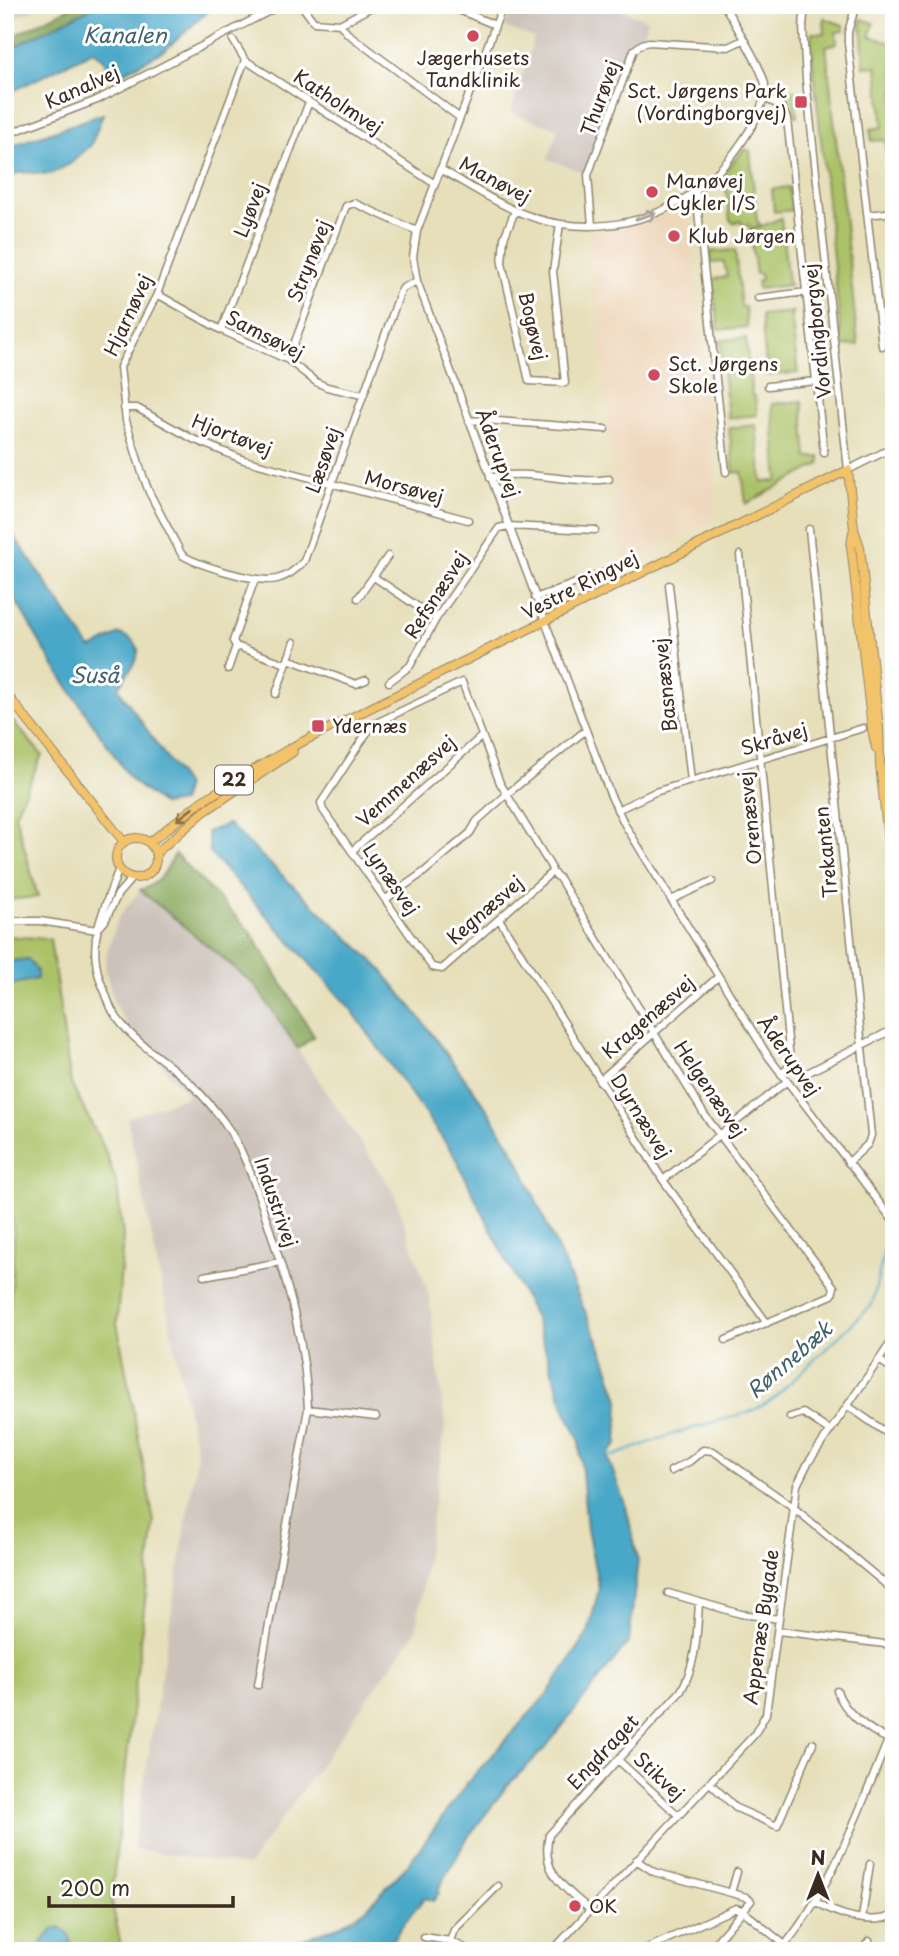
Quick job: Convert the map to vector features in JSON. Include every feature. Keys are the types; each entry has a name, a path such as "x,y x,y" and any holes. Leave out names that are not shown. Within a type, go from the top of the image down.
{"main road":[{"name":"Vordingborgvej","path":"848,470 854,529 854,572 872,729 890,833 894,895"},
{"name":"Vestre Ringvej","path":"149,843 202,801 284,752 848,470"},
{"path":"5,692 124,842"},
{"name":"Vestre Ringvej","path":"156,853 225,797 328,730"},
{"path":"132,878 119,868 117,852 124,842 139,838 149,843 156,853"},
{"name":"22","path":"132,878 139,878 151,872 156,853"}],"street":[{"name":"Kanalvej","path":"5,135 97,100 281,5"},
{"path":"302,6 314,22 340,24 375,5"},
{"path":"447,5 495,25"},
{"name":"Åderupvej","path":"503,5 417,231 413,257 417,281 617,810 718,977 786,1082 894,1222"},
{"path":"724,5 743,40"},
{"name":"Vordingborgvej","path":"805,5 803,26 806,80 848,470"},
{"path":"855,8 848,32 848,43 882,346"},
{"path":"340,24 347,33 460,118"},
{"name":"Katholmvej","path":"233,40 245,60 435,184"},
{"name":"Manøvej","path":"440,169 515,211 559,224 592,226 625,223 675,206 696,192 736,151 752,127 764,98 765,82 743,40"},
{"name":"Thurøvej","path":"592,226 588,175 634,50 649,42 728,47 743,40"},
{"name":"Hjarnøvej","path":"211,566 182,555 149,492 126,421 120,367 157,295 245,60"},
{"path":"764,98 781,106 787,119 824,453"},
{"name":"Lyøvej","path":"221,330 309,102"},
{"path":"696,192 726,472"},
{"name":"Strynøvej","path":"288,360 346,206 354,203 417,231"},
{"name":"Bogøvej","path":"515,211 504,238 502,263 530,381 565,383 553,271 559,224"},
{"path":"868,215 894,212"},
{"name":"Læsøvej","path":"211,566 254,579 278,579 297,569 304,561 400,293 403,288 417,281"},
{"path":"758,298 806,292"},
{"name":"Samsøvej","path":"157,295 221,330 288,360 316,382 362,395"},
{"path":"768,386 816,381"},
{"name":"Hjortøvej","path":"124,408 137,408 193,439 244,460 332,483"},
{"path":"469,421 605,429"},
{"path":"848,470 894,447"},
{"path":"491,478 504,474 582,481 608,479"},
{"name":"Morsøvej","path":"332,483 468,520"},
{"path":"508,526 595,530"},
{"name":"Refsnæsvej","path":"389,682 410,666 436,619 499,528 508,526"},
{"name":"Trekanten","path":"809,529 871,1135 868,1144 848,1163"},
{"name":"Orenæsvej","path":"740,555 790,1060 787,1069 781,1074"},
{"path":"358,598 388,556"},
{"path":"536,598 606,572"},
{"path":"373,576 436,619"},
{"path":"254,579 233,641 236,646 356,684 366,680"},
{"name":"Basnæsvej","path":"669,584 691,781"},
{"path":"276,694 294,642"},
{"path":"228,670 236,646"},
{"name":"Helgenæsvej","path":"321,803 372,725 462,682 506,794 552,872 559,878 704,1114 834,1287 832,1295 726,1340"},
{"path":"386,899 424,872 470,832 477,821 506,794 584,726"},
{"name":"Skråvej","path":"617,810 654,792 863,728"},
{"name":"Vemmenæsvej","path":"352,851 482,736"},
{"name":"Lynæsvej","path":"321,803 323,810 432,967 438,970"},
{"name":"Industrivej","path":"119,868 97,930 98,975 113,1010 130,1031 193,1086 224,1123 249,1166 299,1332 307,1381 308,1409 258,1685"},
{"name":"Kegnæsvej","path":"438,970 552,872"},
{"path":"5,921 40,921 97,930 105,921 118,894 132,878"},
{"path":"671,900 712,881"},
{"name":"Dyrnæsvej","path":"499,919 663,1180 767,1322"},
{"name":"Kragenæsvej","path":"599,1081 718,977"},
{"path":"803,1075 890,1031"},
{"path":"663,1180 786,1082"},
{"path":"204,1276 280,1262"},
{"name":"Appenæs Bygade","path":"552,1951 754,1735 766,1714 797,1485 830,1431 894,1338"},
{"path":"879,1360 894,1370"},
{"path":"848,1406 894,1438"},
{"path":"308,1409 376,1417"},
{"path":"790,1417 803,1413 830,1431"},
{"path":"671,1471 704,1450 709,1450 793,1507 894,1591"},
{"path":"668,1593 740,1614 779,1619"},
{"name":"Engdraget","path":"590,1910 555,1879 550,1871 547,1843 552,1830 681,1690 690,1675 695,1656 699,1602"},
{"path":"778,1631 885,1644"},
{"path":"837,1691 844,1706 878,1735 888,1739"},
{"path":"641,1951 736,1908 742,1910 783,1948 816,1902 834,1869 893,1727"},
{"path":"709,1782 736,1808 777,1826 813,1743"},
{"name":"Stikvej","path":"618,1759 678,1815"},
{"path":"636,1860 654,1872 729,1892 751,1901 708,1951"},
{"path":"862,1918 870,1864"},
{"path":"729,1892 737,1872"},
{"path":"450,1941 454,1930 498,1886"},
{"path":"816,1902 836,1913 862,1918 881,1920 894,1915"},
{"path":"424,1937 450,1941 471,1951"},
{"path":"861,1951 869,1941"}],"shaded area":[{"path":"5,5 43,5 5,23"},
{"path":"511,5 528,15 535,5 610,5 648,20 644,35 636,36 584,173 548,159 558,129 511,113 534,38 505,27"},
{"name":"Sct. Jørgens Skole","path":"688,204 718,517 623,565 588,232 615,230 658,218"},
{"path":"140,890 255,985 394,1193 429,1295 445,1426 416,1631 248,1866 133,1849 197,1455 127,1118 188,1096 124,1020 113,1001 105,967 107,951 119,917"}],"green space":[{"path":"75,5 97,5 5,51 5,40"},
{"path":"824,18 843,25 844,31 836,32 837,44 826,46 858,345 842,346 811,42 812,33 825,33"},
{"path":"861,19 874,23 870,36 894,44 894,201 885,140 872,141 870,129 883,127 877,66 864,67"},
{"path":"794,90 797,116 789,116 783,104 771,97 775,92"},
{"path":"744,149 750,151 757,221 761,225 750,229 749,225 742,226 741,221 733,223 730,220 724,172"},
{"path":"789,187 792,210 774,212 772,189"},
{"path":"781,218 790,285 758,289 757,281 761,280 760,274 756,274 750,231"},
{"path":"735,250 741,307 745,307 747,327 719,330 713,279 727,277 724,262 711,263 710,252"},
{"path":"794,312 791,314 798,373 767,375 761,315"},
{"path":"746,338 752,396 755,396 757,415 728,418 720,340"},
{"path":"802,401 807,457 820,457 820,464 746,504 742,472 734,473 729,428 756,425 762,482 778,481 772,404"},
{"path":"5,712 42,755 15,814 38,897 5,900"},
{"path":"175,854 250,931 314,1036 298,1049 255,985 140,890 157,881"},
{"path":"5,936 50,939 71,1084 104,1148 117,1184 123,1237 117,1323 154,1522 111,1898 122,1951 71,1951 70,1936 60,1927 49,1934 37,1951 5,1951 5,1315 10,1308 14,1244 5,1122 5,986 37,978 28,959 5,962"}],"water":[{"name":"Kanalen","path":"97,5 215,5 165,50 114,78 103,59 93,51 5,95 5,51"},
{"path":"103,114 91,145 70,164 50,174 20,172 5,179 5,148"},
{"name":"Suså","path":"5,523 91,649 119,634 136,644 138,650 134,665 118,688 186,786 181,802 163,805 131,780 52,663 5,582"},
{"path":"228,824 381,969 488,1110 519,1161 604,1355 619,1400 617,1444 607,1455 626,1507 638,1559 629,1641 545,1748 507,1786 466,1840 439,1888 439,1893 433,1901 424,1898 389,1944 398,1951 271,1951 341,1925 365,1910 407,1866 468,1782 548,1693 588,1633 599,1589 587,1529 579,1439 565,1410 535,1318 454,1155 351,1009 210,853 207,832"},
{"path":"28,959 37,971 37,979 5,986 5,962"},
{"path":"60,1927 70,1936 71,1951 37,1951 53,1929"}],"waterway":[{"name":"Rønnebæk","path":"607,1455 614,1456 670,1435 752,1411 772,1400 872,1305 888,1233"}],"place":[{"name":"Jægerhusets Tandklinik","path":"473,36"},
{"name":"Sct. Jørgens Park (Vordingborgvej)","path":"801,102"},
{"name":"Manøvej Cykler I/S","path":"652,192"},
{"name":"Klub Jørgen","path":"674,236"},
{"name":"Sct. Jørgens Skole","path":"654,375"},
{"name":"Ydernæs","path":"318,726"},
{"name":"OK","path":"575,1906"}]}
